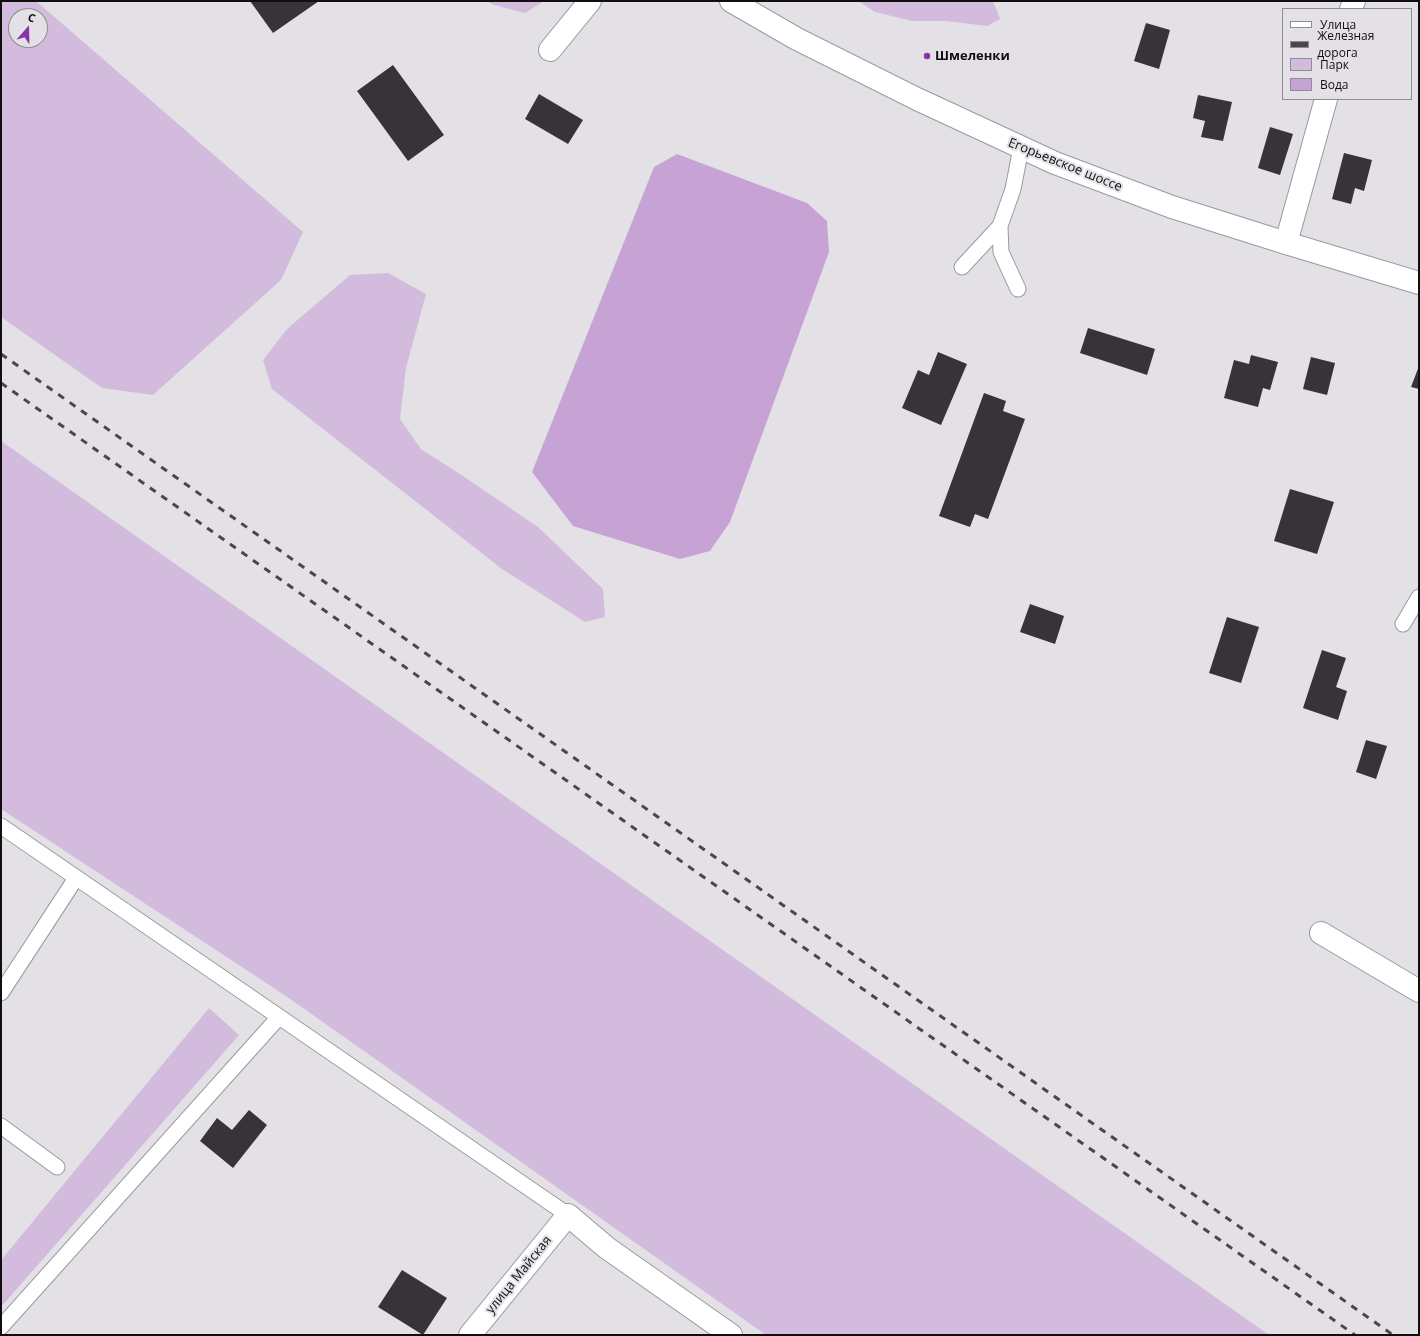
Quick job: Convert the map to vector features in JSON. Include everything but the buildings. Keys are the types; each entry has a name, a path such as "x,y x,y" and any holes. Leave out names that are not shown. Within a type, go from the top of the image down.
{"main road":[{"path":"550,50 590,1"},
{"name":"Егорьевское шоссе","path":"731,1 804,43 917,99 1055,163 1172,207 1419,283"},
{"path":"1286,243 1326,100"},
{"path":"1321,933 1419,991"},
{"path":"568,1215 607,1248 731,1335"},
{"name":"улица Майская","path":"470,1335 568,1215"}],"lane":[{"path":"1018,289 1001,252 1000,226 1013,189 1021,148"},
{"path":"962,267 1000,226"},
{"path":"1403,624 1419,597"},
{"path":"1,826 568,1215"},
{"path":"1,993 76,878"},
{"path":"1,1327 279,1017"},
{"path":"1,1126 57,1166"}],"green space":[{"path":"1,1 36,1 44,8 8,8 8,48 48,48 48,11 303,232 281,280 153,395 102,388 1,317"},
{"path":"488,1 544,1 525,13 491,4"},
{"path":"858,1 993,1 1000,19 987,26 946,21 912,21 875,12"},
{"path":"388,273 426,294 406,368 400,419 421,449 538,527 603,589 605,617 585,622 502,569 272,389 263,360 287,329 350,275"},
{"path":"1,441 1269,1335 766,1335 286,996 1,809"},
{"path":"209,1008 239,1035 1,1307 1,1260"}],"water":[{"path":"677,154 807,203 827,221 829,252 730,522 710,551 680,559 573,526 532,472 654,167"}],"railway":[{"path":"1,354 1393,1335"},
{"path":"1,383 1355,1335"}],"place":[{"name":"Шмеленки","path":"927,56"}]}
